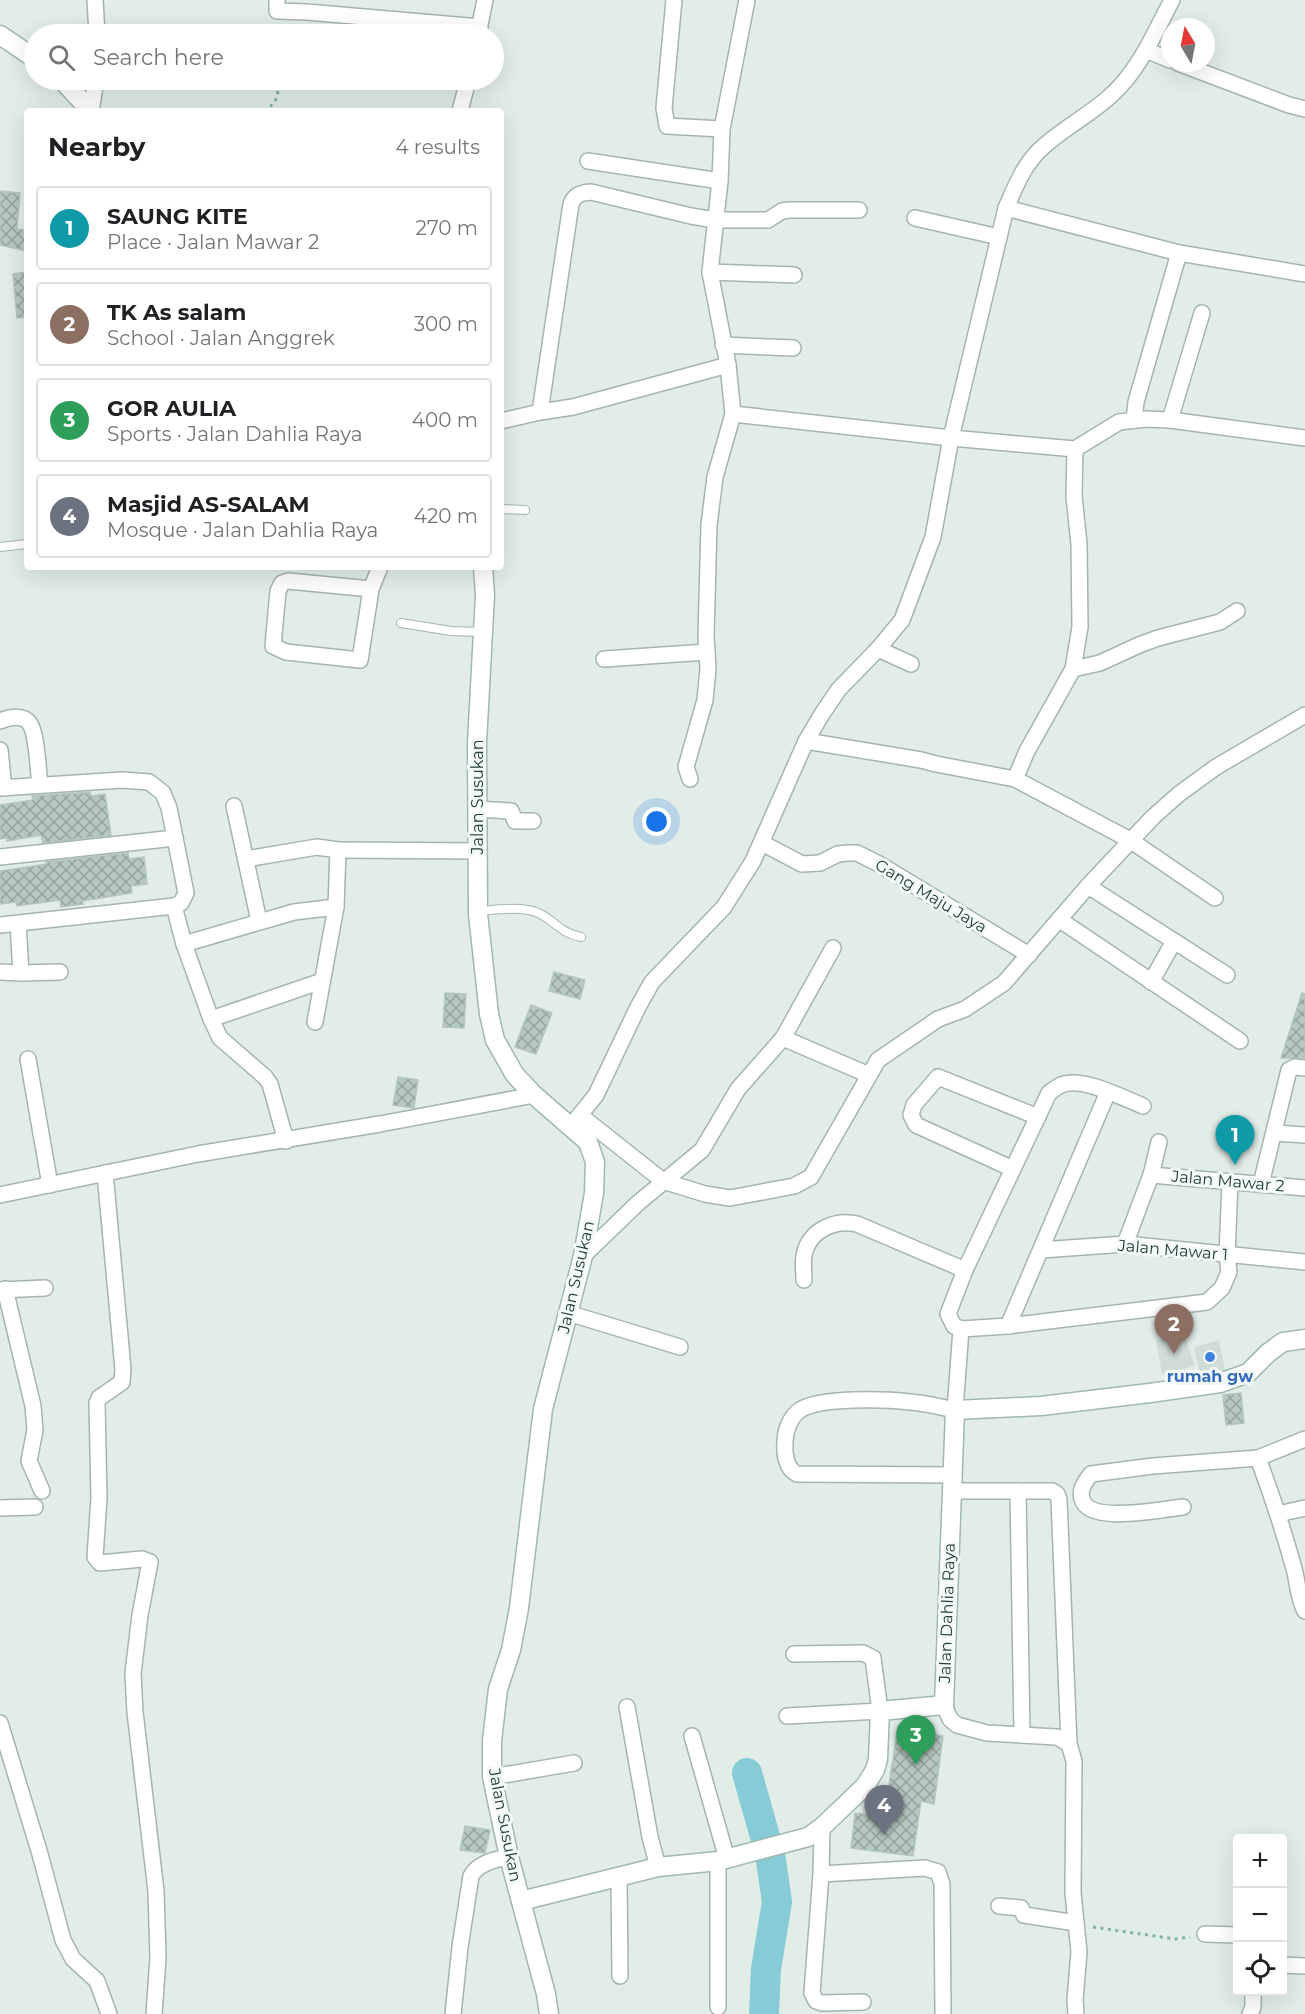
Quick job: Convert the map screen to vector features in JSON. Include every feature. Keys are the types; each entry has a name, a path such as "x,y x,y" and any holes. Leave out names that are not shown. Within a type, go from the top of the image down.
{"street":[{"path":"95,0 96,24"},
{"path":"277,0 277,11 408,24"},
{"path":"481,24 486,0"},
{"path":"674,0 664,108 667,126 722,129"},
{"path":"690,779 686,767 705,700 708,669 709,525 715,477 734,414 728,365 710,272 720,181 722,129 747,0"},
{"path":"1172,0 1146,50 1123,83 1090,112 1042,147 1020,174 1006,207 951,438 933,537 902,620 878,649 839,689 822,714 806,741 753,861 724,907 696,939 652,982 596,1095 576,1121 663,1181 705,1194 730,1198 794,1186 811,1177 878,1060 938,1019 965,1009 1004,983 1130,840 1179,794 1216,767 1305,715"},
{"path":"0,35 24,51"},
{"path":"1146,50 1161,56"},
{"path":"1202,72 1305,109"},
{"path":"71,90 88,108"},
{"path":"91,108 94,90"},
{"path":"461,108 465,90"},
{"path":"588,161 720,181"},
{"path":"540,412 573,198 591,192 715,220 768,220 789,210 859,210"},
{"path":"1006,207 1179,253 1305,274"},
{"path":"915,218 999,237"},
{"path":"1134,420 1136,402 1179,253"},
{"path":"710,272 794,275"},
{"path":"1170,420 1202,313"},
{"path":"723,345 793,348"},
{"path":"504,420 573,407 728,365"},
{"path":"734,414 1075,449 1119,422 1134,420 1170,420 1305,438"},
{"path":"1015,779 1027,751 1073,669 1080,627 1079,543 1074,496 1075,449"},
{"path":"371,589 288,581 282,583 278,591 273,646 286,652 360,660 371,589 379,570"},
{"name":"Jalan Susukan","path":"483,570 485,595 477,743 477,851 478,911 484,986 495,1040 515,1075 534,1095 576,1121 588,1142 595,1162 594,1193 583,1256 541,1419 519,1608 511,1650 498,1689 494,1716 492,1777 509,1857 546,1994 549,2014"},
{"path":"1073,669 1100,663 1158,638 1220,622 1237,610"},
{"path":"878,649 911,664"},
{"path":"604,659 707,652"},
{"path":"0,721 8,717 23,718 30,724 36,745 40,784"},
{"path":"806,741 921,760 1015,779 1130,840 1215,898"},
{"path":"0,750 2,788 122,780 149,783 163,793 169,808 186,893 181,903 174,906 0,925"},
{"path":"234,806 259,921"},
{"path":"477,809 511,811 515,821 533,821"},
{"path":"0,857 175,838"},
{"name":"Gang Maju Jaya","path":"762,843 802,864 820,863 838,854 857,853 1029,955"},
{"path":"246,859 316,847 338,850 477,851"},
{"path":"315,1022 336,907 338,850"},
{"path":"1088,886 1227,975"},
{"path":"174,906 184,944 220,1038 270,1084 286,1140"},
{"path":"184,944 294,912 336,907"},
{"path":"1060,920 1240,1041"},
{"path":"18,924 21,973"},
{"path":"1151,981 1174,941"},
{"path":"583,1256 663,1181 702,1150 738,1089 783,1038 833,948"},
{"path":"0,972 60,972"},
{"path":"211,1019 322,981"},
{"path":"783,1038 869,1075"},
{"path":"28,1059 50,1185"},
{"path":"1261,1184 1275,1133 1298,1068"},
{"path":"1013,1169 916,1125 911,1115 914,1106 938,1077 1038,1118"},
{"path":"1143,1106 1108,1092 1076,1083 1062,1084 1049,1093 965,1270 948,1314 954,1326 961,1329 1008,1326 1207,1302 1222,1288 1229,1272 1227,1255 1230,1182"},
{"path":"1008,1326 1108,1092"},
{"path":"0,1195 198,1154 534,1095"},
{"path":"1275,1133 1305,1134"},
{"path":"1125,1244 1151,1175 1159,1142"},
{"path":"105,1173 123,1369 122,1382 99,1398 97,1403 99,1498 95,1557 100,1563 142,1559 150,1562 140,1615 134,1673 135,1712 156,1891 158,1958 154,2014"},
{"name":"Jalan Mawar 2","path":"1151,1175 1305,1188"},
{"path":"804,1280 804,1253 807,1247 816,1234 831,1224 839,1222 857,1224 965,1270"},
{"name":"Jalan Mawar 1","path":"1041,1250 1125,1244 1305,1262"},
{"path":"42,1491 29,1461 35,1430 33,1406 2,1289 45,1288"},
{"path":"568,1313 680,1347"},
{"path":"955,1410 961,1329"},
{"path":"1076,2014 1079,1952 1072,1893 1074,1761 1070,1744 1057,1494 1052,1491 1018,1491 952,1483 797,1474 792,1472 784,1451 785,1432 798,1411 815,1403 869,1400 910,1402 955,1410 1041,1406 1220,1383 1248,1373 1283,1342 1305,1340"},
{"name":"Jalan Dahlia Raya","path":"880,1711 944,1705 955,1410"},
{"path":"1183,1506 1110,1514 1091,1511 1083,1504 1080,1494 1091,1474 1153,1466 1258,1458 1305,1440"},
{"path":"1258,1458 1300,1573 1300,1603 1305,1611"},
{"path":"1018,1491 1022,1735"},
{"path":"0,1508 35,1507"},
{"path":"1278,1514 1305,1508"},
{"path":"521,1901 658,1867 722,1860 762,1850 815,1832 865,1786 875,1770 878,1759 880,1711 873,1658 863,1653 794,1654"},
{"path":"944,1705 950,1719 957,1725 987,1733 1057,1737 1070,1744"},
{"path":"627,1707 650,1837 658,1867"},
{"path":"787,1716 880,1711"},
{"path":"0,1723 63,1940 73,1959 97,1981 108,2014"},
{"path":"692,1736 722,1860 718,2007"},
{"path":"492,1777 574,1763"},
{"path":"815,1832 821,1874 812,1994 816,2001 839,2009 863,2002"},
{"path":"453,2014 471,1876 474,1871 492,1860 509,1857"},
{"path":"821,1874 926,1868 938,1872 942,1884 943,2013"},
{"path":"620,1878 620,1976"},
{"path":"999,1906 1021,1909 1024,1915 1076,1923"},
{"path":"1205,1934 1233,1935"},
{"path":"1287,1965 1305,1966"},
{"path":"1250,2014 1253,2007 1253,1996"}],"lane":[{"path":"504,509 525,510"},
{"path":"0,547 24,544"},
{"path":"401,623 442,630 483,633"},
{"path":"478,911 525,909 537,912 563,931 581,937"}],"path":[{"path":"269,108 274,105 278,97 278,90"},
{"path":"1076,1923 1175,1939 1205,1934"}],"shaded area":[{"path":"1183,1332 1195,1366 1162,1374 1156,1341"},
{"path":"1219,1340 1225,1371 1200,1376 1194,1347"}],"building":[{"path":"0,191 20,193 17,229 24,230 24,250 0,245"},
{"path":"24,272 24,317 17,318 13,274"},
{"path":"90,792 91,796 105,794 111,835 43,843 41,835 7,841 7,838 0,839 0,805 33,800 32,796"},
{"path":"128,853 129,859 144,857 146,873 147,884 131,886 132,893 82,901 83,904 61,907 60,900 17,906 16,902 0,904 0,871 47,864 46,862"},
{"path":"554,972 585,980 580,999 549,991"},
{"path":"445,993 466,994 464,1028 443,1027"},
{"path":"1302,993 1305,994 1305,1058 1281,1058"},
{"path":"531,1005 552,1013 536,1054 515,1047"},
{"path":"398,1077 418,1080 414,1108 393,1105"},
{"path":"1241,1393 1244,1423 1226,1425 1223,1395"},
{"path":"898,1726 943,1736 934,1804 921,1801 913,1856 851,1848 855,1813 884,1817"},
{"path":"465,1826 490,1830 485,1853 460,1850"}],"waterway":[{"path":"747,1773 770,1854 777,1902 766,1969 764,2014"}],"place":[{"name":"SAUNG KITE","path":"1235,1165"},
{"name":"TK As salam","path":"1174,1354"},
{"name":"rumah gw","path":"1210,1357"},
{"name":"GOR AULIA","path":"916,1765"},
{"name":"Masjid AS-SALAM","path":"884,1835"}]}
